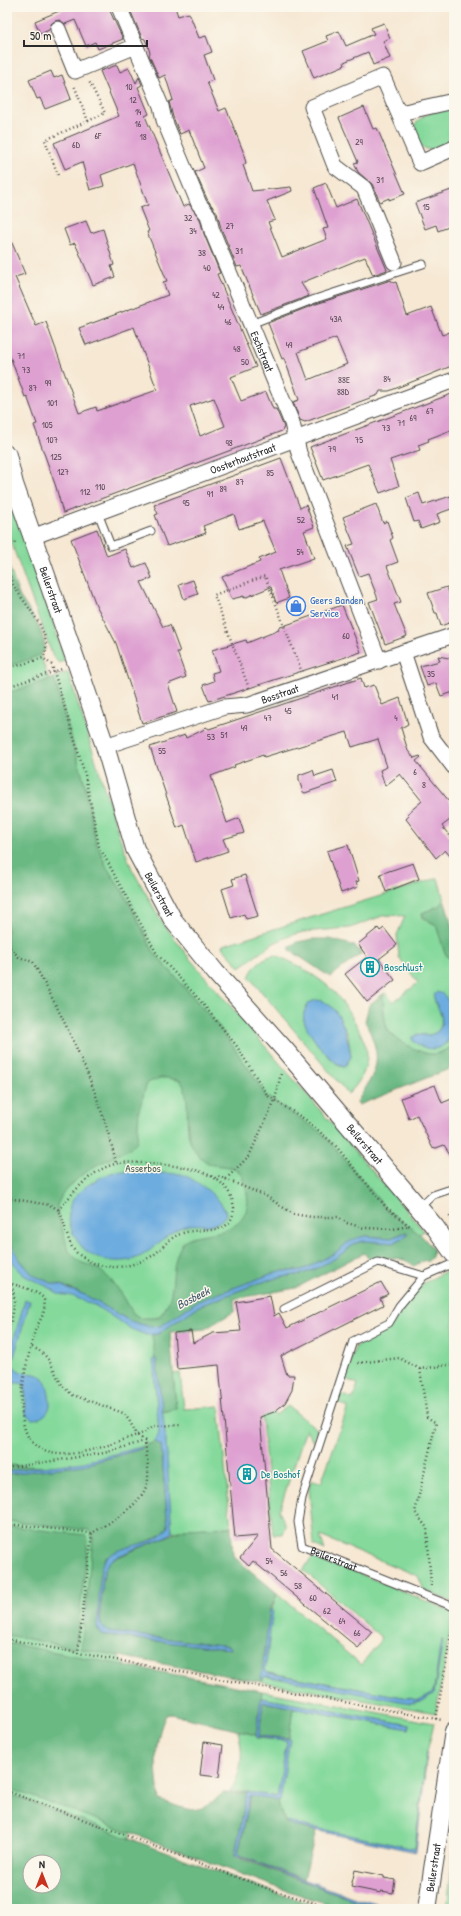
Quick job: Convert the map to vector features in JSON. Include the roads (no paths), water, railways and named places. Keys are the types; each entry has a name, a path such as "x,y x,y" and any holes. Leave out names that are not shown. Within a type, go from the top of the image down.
{"street":[{"name":"Eschstraat","path":"119,7 161,106 164,120 200,204 208,215 212,231 292,423 299,454 379,661"},
{"path":"58,29 80,73 136,46"},
{"path":"394,262 364,188 335,166 312,107 383,77 400,113 420,164 454,148"},
{"path":"400,113 454,101"},
{"name":"Oosterhoutstraat","path":"32,537 454,380"},
{"name":"Beilerstraat","path":"7,455 14,484 105,746 135,850 173,920 216,973 285,1050 418,1208 454,1254"},
{"name":"Bosstraat","path":"105,746 224,707 246,705 454,635"},
{"path":"403,652 431,737 454,767"},
{"name":"Beilerstraat","path":"428,1909 454,1731"}],"lane":[{"path":"251,324 315,299 423,264"},
{"path":"98,513 111,546 151,530"},
{"path":"418,1208 433,1195 454,1188"},
{"path":"284,1309 378,1262 424,1276"},
{"name":"Beilerstraat","path":"454,1263 424,1276 399,1306 388,1323 353,1341 302,1498 298,1522 302,1546 454,1608"}],"water":[{"path":"437,992 443,994 451,1005 454,1012 454,1022 453,1031 449,1039 438,1048 431,1049 422,1047 413,1041 412,1038 418,1034 432,1034 439,1029 442,1020 441,1014 434,999"},
{"path":"316,1000 324,1002 337,1013 345,1030 351,1057 344,1067 326,1054 306,1026 304,1011 308,1003"},
{"path":"117,1171 181,1174 194,1180 215,1197 221,1203 226,1215 221,1220 211,1225 189,1225 175,1230 147,1253 134,1259 116,1261 98,1258 85,1250 75,1237 69,1221 70,1206 73,1200 83,1189 104,1176"},
{"path":"407,1232 407,1236 393,1243 364,1241 356,1243 336,1258 313,1270 302,1274 277,1278 259,1283 199,1306 158,1334 146,1335 131,1329 96,1306 72,1296 58,1294 52,1289 25,1276 18,1270 7,1252 7,1237 20,1260 33,1275 53,1284 64,1286 85,1295 130,1321 151,1327 161,1326 196,1302 279,1271 297,1271 307,1268 335,1253 347,1243 357,1238 365,1236 391,1238"},
{"path":"25,1300 30,1301 12,1364 17,1370 39,1375 47,1384 50,1401 49,1409 43,1416 35,1419 32,1419 26,1414 25,1385 20,1383 7,1383 7,1363"},
{"path":"153,1359 156,1359 166,1441 172,1533 157,1541 118,1556 111,1560 107,1565 103,1578 100,1613 101,1625 108,1632 230,1646 231,1649 109,1636 101,1634 97,1627 101,1567 106,1558 124,1548 155,1539 163,1534 168,1526 161,1445 155,1442 159,1433"},
{"path":"141,1447 141,1449 84,1465 7,1474 7,1471 84,1462"},
{"path":"270,1610 273,1610 265,1671 268,1673 419,1700 429,1695 434,1690 441,1640 443,1640 434,1693 423,1701 410,1703 265,1676 261,1679"},
{"path":"261,1698 410,1725 409,1729 263,1702 259,1736 290,1739 280,1801 250,1796 238,1853 240,1856 358,1899 395,1909 384,1909 357,1901 235,1855 247,1792 277,1797 287,1741 256,1737"},
{"path":"427,1752 416,1852 286,1824 287,1822 415,1849"}],"place":[{"name":"Geers Banden Service","path":"296,606"},
{"name":"Boschlust","path":"370,967"},
{"name":"De Boshof","path":"247,1474"}],"park label":[{"name":"Asserbos","path":"143,1168"}],"water label":[{"name":"Bosbeek","path":"193,1298"}]}
